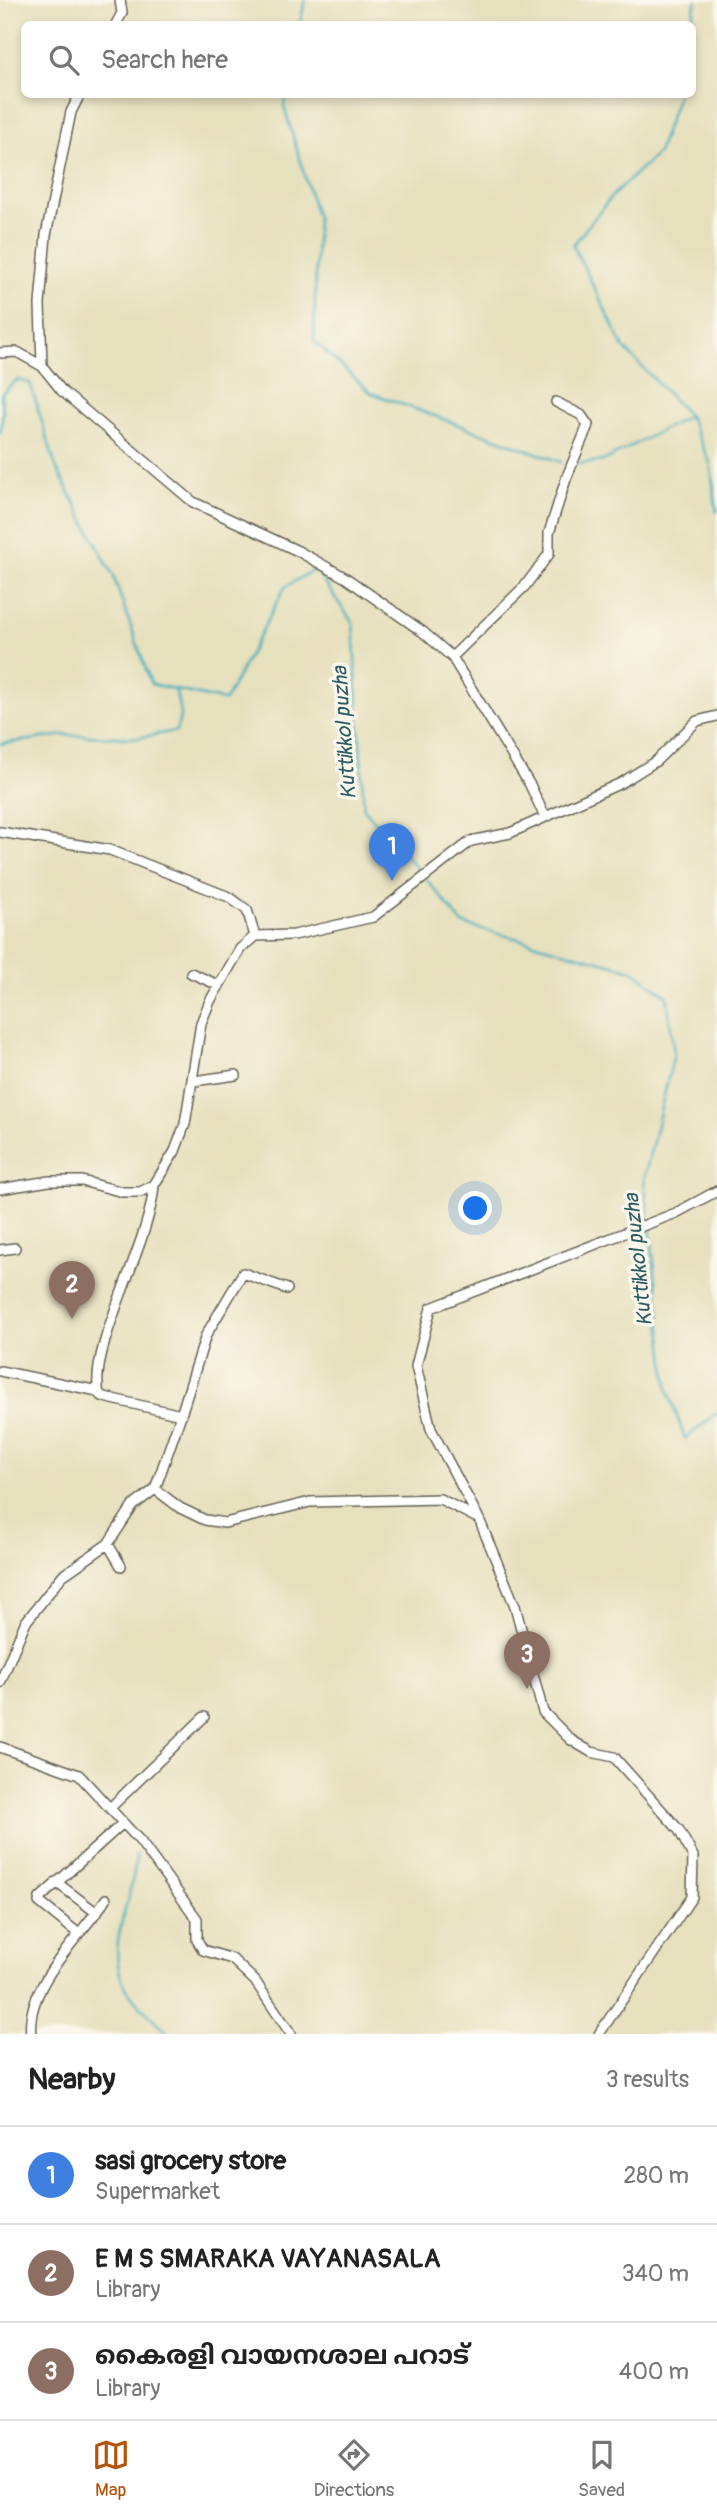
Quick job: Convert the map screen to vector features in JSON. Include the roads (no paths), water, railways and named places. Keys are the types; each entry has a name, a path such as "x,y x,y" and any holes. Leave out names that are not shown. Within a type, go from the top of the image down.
{"street":[{"path":"118,21 122,13 120,0"},
{"path":"42,366 40,304 46,235 71,112 78,98"},
{"path":"0,353 17,352 42,366 62,391 193,502 299,551 346,578 423,632 452,657 530,785 545,817"},
{"path":"452,657 525,586 549,554 549,533 566,479 588,425 581,415 556,402"},
{"path":"98,1391 97,1380 102,1353 148,1223 154,1185 182,1133 194,1081 201,1023 218,985 240,949 255,936 294,935 373,917 471,841 510,834 621,783 656,761 697,721 717,716"},
{"path":"0,832 110,850 229,897 247,910 255,936"},
{"path":"191,973 218,985"},
{"path":"194,1081 236,1075"},
{"path":"0,1189 49,1181 82,1181 123,1192 140,1192 154,1185"},
{"path":"599,2034 692,1897 693,1856 679,1830 614,1757 591,1752 571,1740 543,1712 515,1606 479,1519 431,1429 416,1366 431,1308 676,1213 717,1191"},
{"path":"0,1250 15,1248"},
{"path":"0,1683 25,1623 62,1576 108,1544 133,1506 155,1489 206,1335 243,1273 287,1289"},
{"path":"0,1371 98,1391 104,1397 181,1415"},
{"path":"460,1508 462,1488"},
{"path":"155,1489 180,1508 205,1520 225,1523 310,1502 440,1499 479,1519"},
{"path":"108,1544 121,1566"},
{"path":"110,1808 204,1717"},
{"path":"0,1747 79,1775 140,1841 197,1919 197,1940 203,1950 232,1959 255,1981 291,2034"},
{"path":"79,1934 39,1902 44,1892 123,1823"},
{"path":"56,1882 97,1913"},
{"path":"32,2034 28,2025 38,1996 106,1899"}],"waterway":[{"path":"301,21 305,0"},
{"path":"692,21 696,0"},
{"path":"286,98 284,106 317,218 314,341 371,393 561,462"},
{"path":"677,98 658,153 612,196 573,245 624,348 689,416"},
{"name":"Kuttikkol puzha","path":"0,433 3,412 1,394 17,380 30,383 56,467 113,575 151,684 225,701 285,587 315,569 353,623 364,809 423,875"},
{"path":"575,464 603,461 689,416 710,463 717,512"},
{"path":"0,744 65,735 137,738 176,731 181,714 175,690"},
{"name":"Kuttikkol puzha","path":"427,880 463,924 632,970 667,996 674,1054 644,1179 649,1220"},
{"name":"Kuttikkol puzha","path":"650,1227 668,1390 685,1439 717,1413"},
{"path":"136,1855 119,1935 118,1966 132,1997 169,2034"}],"place":[{"name":"sasi grocery store","path":"392,881"},
{"name":"E M S SMARAKA VAYANASALA","path":"72,1319"},
{"name":"കൈരളി വായനശാല പറാട്","path":"527,1689"}]}
